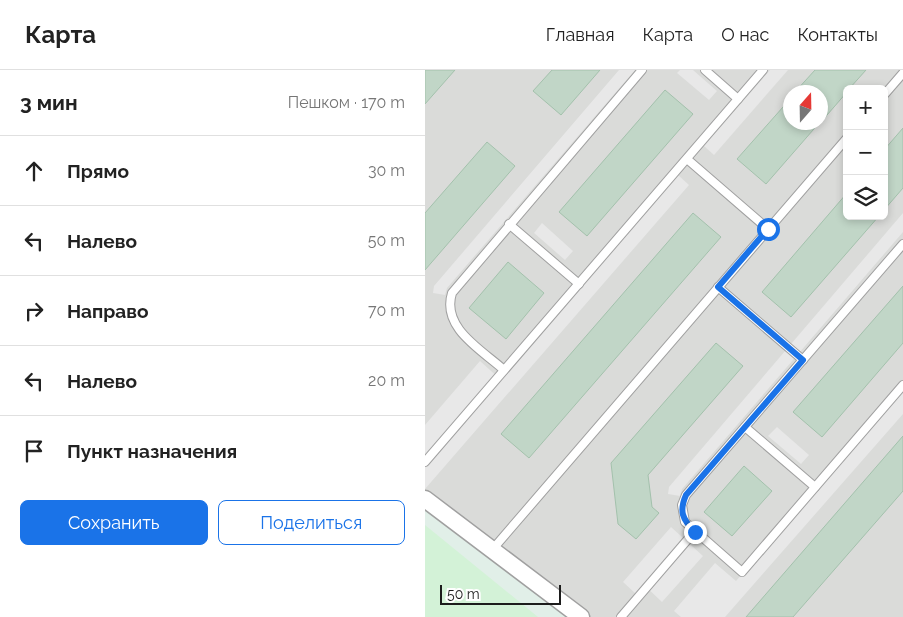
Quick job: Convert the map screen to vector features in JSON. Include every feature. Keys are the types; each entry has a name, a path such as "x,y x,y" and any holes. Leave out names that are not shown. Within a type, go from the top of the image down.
{"street":[{"path":"425,499 581,617"}],"lane":[{"path":"504,370 455,326 449,309 454,287 642,70"},
{"path":"705,70 738,99"},
{"path":"425,462 763,70"},
{"path":"888,90 903,73"},
{"path":"492,550 843,143"},
{"path":"687,159 768,229"},
{"path":"509,224 579,284"},
{"path":"903,244 686,495 682,506 685,522 741,572 903,384"},
{"path":"718,287 803,360"},
{"path":"745,427 815,487"},
{"path":"621,617 695,532"}],"shaded area":[{"path":"425,70 903,70 903,617 571,617 425,508"},
{"path":"619,70 635,70 447,288 445,295 433,293 434,286"},
{"path":"680,70 693,70 717,91 709,100 677,73"},
{"path":"770,70 788,70 714,155 704,146"},
{"path":"678,175 689,185 425,489 425,425 480,361 501,380"},
{"path":"903,213 903,232 682,489 680,496 668,494 669,487"},
{"path":"542,223 573,251 565,260 534,233"},
{"path":"903,391 903,414 725,617 681,617 674,611 715,563 736,581"},
{"path":"777,427 809,455 801,464 768,436"},
{"path":"425,525 538,617 425,617"},
{"path":"671,527 703,556 662,602 644,585 636,594 623,582"}],"building":[{"path":"425,70 455,70 425,104"},
{"path":"552,70 600,70 561,115 533,91"},
{"path":"815,70 866,70 853,85 843,85 843,97 828,114 828,85 801,85"},
{"path":"665,90 693,114 587,236 559,212"},
{"path":"783,107 783,130 813,130 766,184 737,159"},
{"path":"903,128 903,188 888,205 888,175 888,145"},
{"path":"487,142 515,166 425,270 425,213"},
{"path":"843,198 843,220 876,220 791,317 762,292"},
{"path":"693,213 721,237 529,458 501,434"},
{"path":"508,262 544,293 506,339 469,308"},
{"path":"903,286 903,343 822,437 793,412"},
{"path":"716,343 743,366 648,475 652,507 659,513 636,539 618,524 611,463"},
{"path":"903,436 903,491 793,617 746,617"},
{"path":"744,466 772,491 732,536 704,512"}],"route":[{"path":"695,532 685,522 682,514 682,506 686,495 803,360 718,287 768,229"}]}
